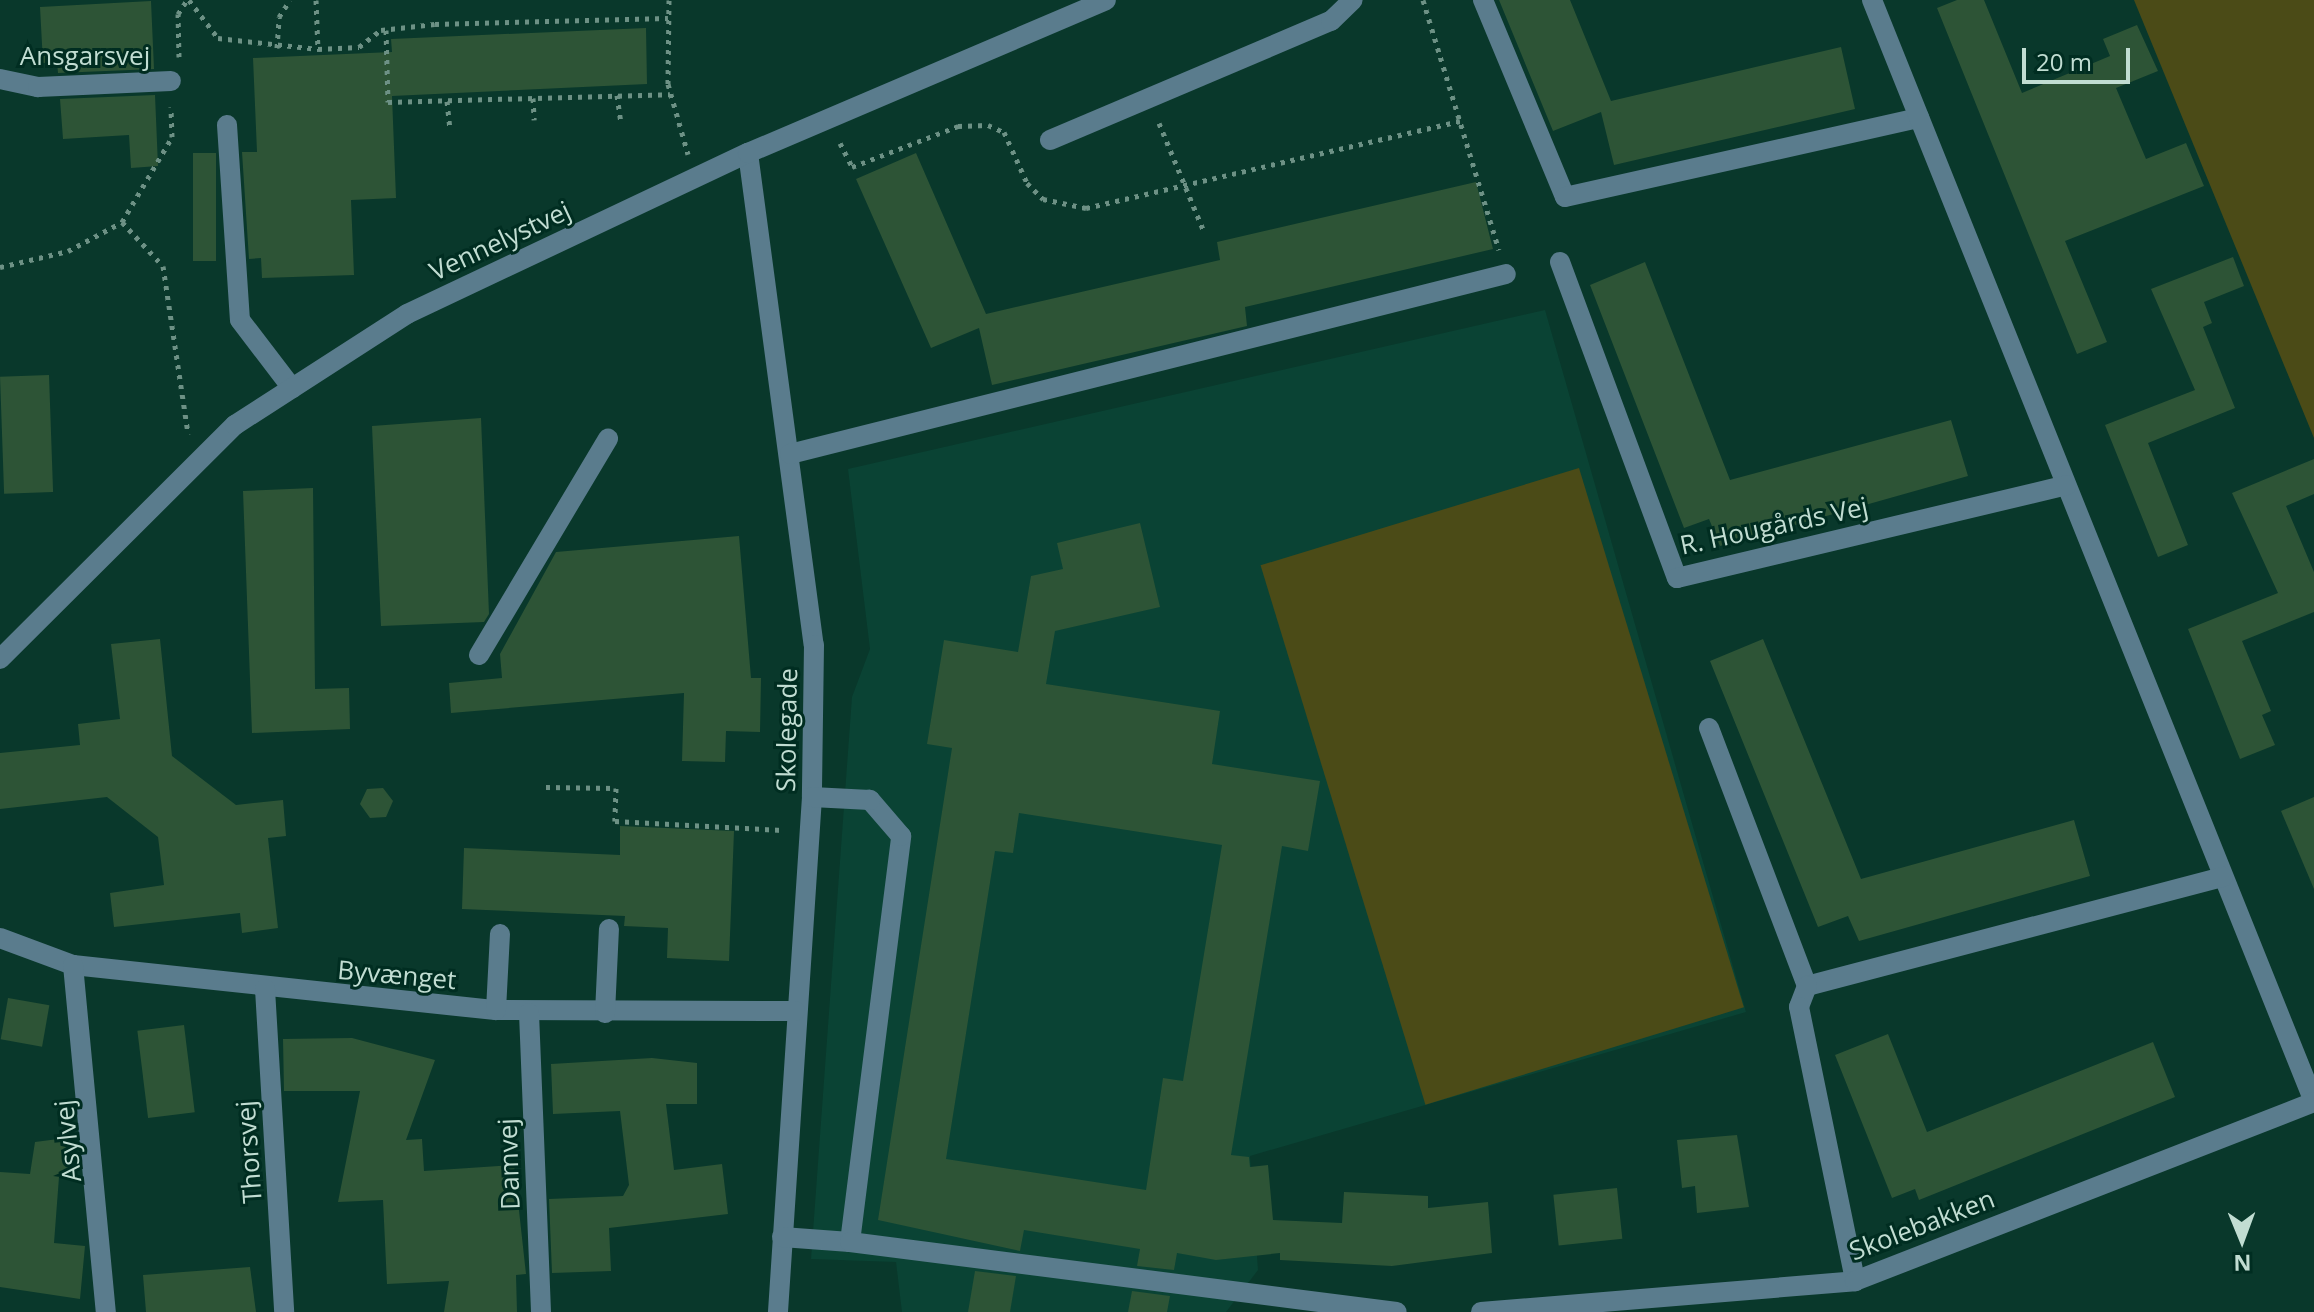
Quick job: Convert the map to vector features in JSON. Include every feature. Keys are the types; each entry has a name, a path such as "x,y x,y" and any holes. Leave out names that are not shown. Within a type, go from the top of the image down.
{"street":[{"name":"Vennelystvej","path":"0,659 206,453 292,388 407,314 748,153 1106,0"},
{"path":"1050,140 1331,21 1353,0"},
{"path":"1483,0 1565,197 1919,118"},
{"path":"1872,0 2314,1102"},
{"name":"Ansgarsvej","path":"0,79 38,87 171,81"},
{"path":"227,125 240,320 292,388"},
{"name":"Skolegade","path":"748,153 814,645 812,797 795,1011 778,1312"},
{"name":"R. Hougårds Vej","path":"1560,262 1677,578 2066,485"},
{"path":"790,454 1506,274"},
{"path":"479,655 608,439"},
{"path":"1709,728 1807,986 1799,1007 1855,1281"},
{"path":"812,797 870,800 901,836 850,1242"},
{"path":"1807,986 2223,877"},
{"path":"605,1013 609,929"},
{"path":"496,1010 500,934"},
{"name":"Byvænget","path":"0,938 73,965 265,989 529,1013 795,1011"},
{"name":"Asylvej","path":"73,965 106,1312"},
{"name":"Thorsvej","path":"265,989 284,1312"},
{"name":"Damvej","path":"529,1013 541,1312"},
{"name":"Skolebakken","path":"1481,1312 1855,1281 2314,1102"},
{"path":"782,1237 850,1242 1211,1286 1397,1312"}],"path":[{"path":"0,267 68,251 122,222 172,137 171,81 179,74 178,14 188,0 218,38 277,48 359,47 386,29 668,18"},
{"path":"277,48 279,17 290,0"},
{"path":"316,0 318,49"},
{"path":"669,0 670,94 698,177"},
{"path":"1423,0 1506,274"},
{"path":"386,29 388,102 670,94"},
{"path":"617,95 621,122"},
{"path":"533,98 534,120"},
{"path":"1149,98 1203,229"},
{"path":"447,101 450,129"},
{"path":"828,118 852,167 958,126 988,125 1004,132 1027,183 1064,206 1086,208 1460,121"},
{"path":"122,222 163,266 183,429 206,453"},
{"path":"546,787 616,788 615,821 809,832"}],"shaded area":[{"path":"2134,0 2314,0 2314,438"},
{"path":"1545,310 1746,1012 1250,1156 1258,1270 1226,1312 902,1312 896,1262 811,1259 852,697 870,649 848,469"},
{"path":"1579,468 1744,1007 1425,1105 1261,565"}],"building":[{"path":"1499,0 1570,0 1611,101 1841,47 1855,109 1614,165 1601,112 1553,131"},
{"path":"1957,0 1984,0 2022,93 2110,56 2103,39 2137,25 2158,71 2116,88 2146,159 2186,143 2204,186 2065,241 2107,342 2077,354 1937,8"},
{"path":"151,1 154,69 58,73 57,62 43,63 40,7"},
{"path":"646,28 647,84 392,96 396,198 351,200 354,275 262,278 261,258 249,259 242,152 257,152 253,58 392,52 391,39"},
{"path":"155,95 158,166 131,168 129,135 63,139 60,99"},
{"path":"193,153 216,153 216,261 193,261"},
{"path":"916,153 986,314 1220,260 1217,242 1476,182 1493,249 1245,307 1247,326 992,385 979,328 931,348 856,179"},
{"path":"2233,257 2244,286 2204,302 2212,323 2203,327 2235,408 2148,443 2188,545 2158,557 2105,425 2195,390 2151,289"},
{"path":"1645,262 1730,480 1951,420 1968,476 1720,546 1709,519 1684,528 1590,285"},
{"path":"49,375 53,492 4,494 0,377"},
{"path":"481,418 489,614 484,622 381,626 372,426"},
{"path":"2314,459 2314,494 2286,506 2314,572 2314,612 2242,641 2271,711 2262,715 2275,745 2240,759 2188,629 2278,593 2232,493"},
{"path":"313,488 315,689 349,688 350,729 252,733 243,491"},
{"path":"1140,523 1160,607 1055,631 1046,684 1220,711 1212,764 1320,781 1308,851 1282,846 1231,1155 1249,1157 1250,1167 1268,1165 1273,1220 1342,1223 1344,1192 1428,1196 1428,1208 1488,1202 1492,1253 1392,1266 1280,1260 1280,1253 1216,1260 1177,1253 1174,1270 1137,1266 1140,1249 1024,1230 1020,1251 878,1220 952,748 927,744 944,640 1018,652 1031,576 1063,569 1057,543","holes":["1019,813 1222,845 1183,1081 1163,1078 1146,1190 946,1159 995,851 1013,853"]},
{"path":"739,536 751,678 761,678 760,732 726,731 725,762 682,761 684,693 451,713 449,683 502,678 500,654 556,552"},
{"path":"160,639 172,756 236,805 283,800 286,836 268,838 278,928 242,933 240,913 114,927 110,893 164,885 158,837 107,797 0,809 0,753 80,745 78,724 120,719 111,644"},
{"path":"1763,639 1861,879 2074,820 2090,876 1859,941 1848,916 1818,927 1710,661"},
{"path":"383,788 393,801 386,817 370,818 360,804 367,789"},
{"path":"2314,797 2314,889 2281,811"},
{"path":"620,826 734,831 729,961 667,958 668,928 624,926 625,916 462,909 464,848 620,855"},
{"path":"8,998 49,1005 42,1047 1,1039"},
{"path":"184,1025 195,1112 148,1118 137,1031"},
{"path":"1888,1034 1927,1132 2153,1042 2175,1097 1919,1200 1915,1189 1892,1198 1835,1055"},
{"path":"352,1038 435,1060 406,1140 422,1139 424,1171 514,1165 526,1274 516,1275 517,1312 444,1312 449,1281 387,1284 383,1200 338,1202 360,1091 284,1091 283,1039"},
{"path":"652,1058 697,1063 697,1104 666,1104 674,1170 722,1164 728,1214 609,1228 611,1271 552,1273 549,1199 623,1196 629,1185 620,1111 553,1114 551,1064"},
{"path":"1737,1135 1749,1207 1697,1213 1695,1186 1682,1188 1677,1140"},
{"path":"66,1138 71,1175 59,1177 54,1243 85,1246 80,1299 0,1287 0,1172 30,1174 35,1142"},
{"path":"1617,1188 1622,1239 1559,1245 1553,1195"},
{"path":"250,1267 256,1312 146,1312 143,1275"},
{"path":"975,1271 1016,1276 1010,1312 968,1312"},
{"path":"1132,1291 1170,1296 1167,1312 1128,1312"}]}
